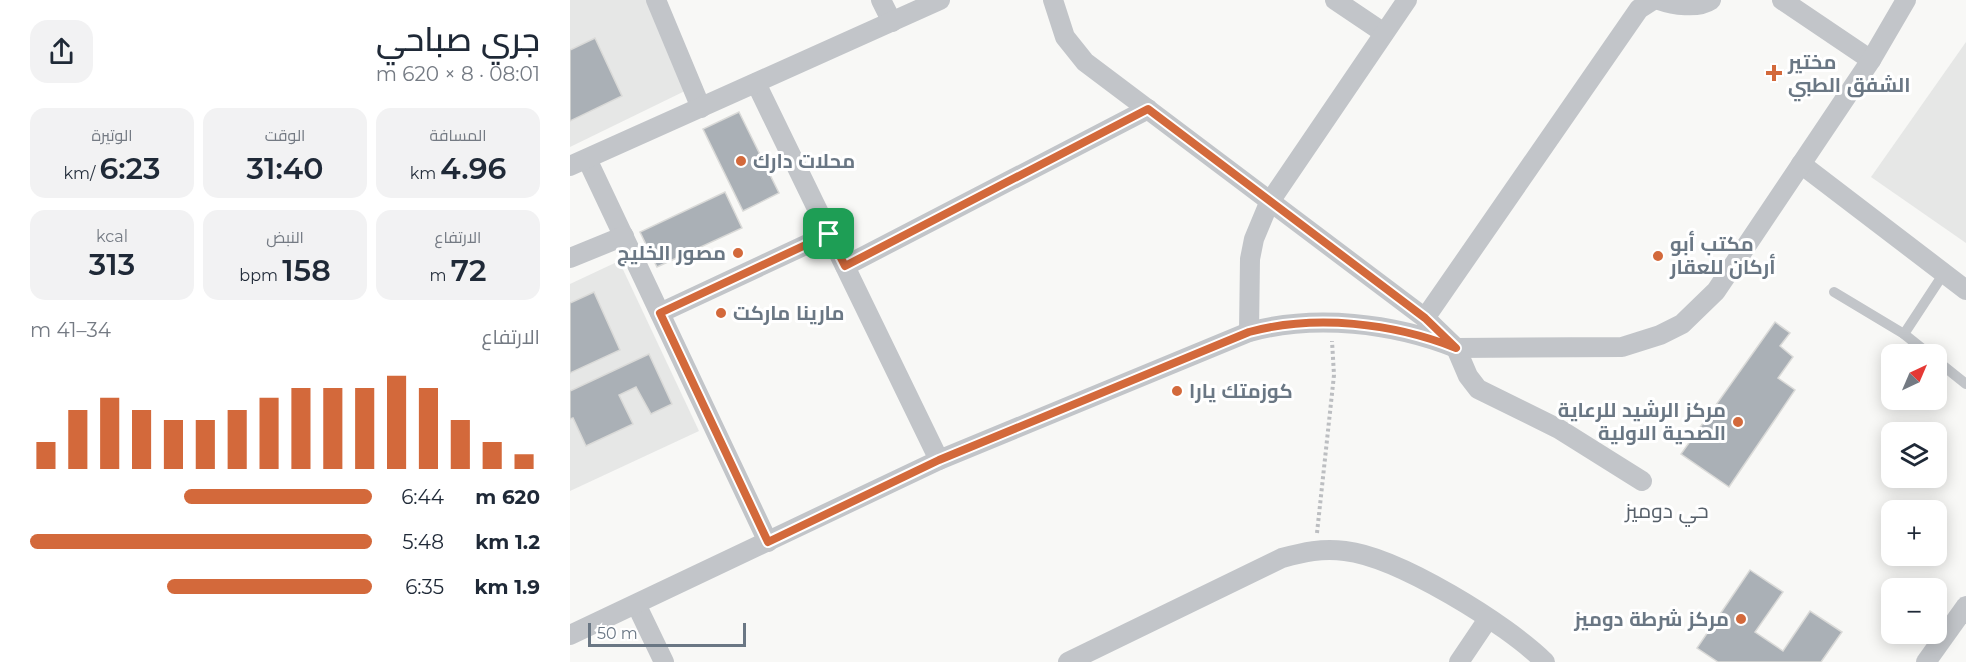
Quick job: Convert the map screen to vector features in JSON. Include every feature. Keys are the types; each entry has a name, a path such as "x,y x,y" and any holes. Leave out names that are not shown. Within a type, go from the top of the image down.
{"street":[{"path":"656,0 701,108"},
{"path":"881,0 892,22"},
{"path":"768,542 624,236 578,163 940,0"},
{"path":"1053,0 1065,37 1084,62 1425,318 1456,348 1468,376 1478,389 1559,429 1642,481"},
{"path":"1335,0 1384,33"},
{"path":"1249,332 1250,259 1254,239 1269,203 1407,0"},
{"path":"1425,318 1639,9 1653,0"},
{"path":"1659,0 1674,5 1706,4 1711,0"},
{"path":"1782,0 1871,60"},
{"path":"570,635 637,606 939,460 1249,332 1298,323 1332,324 1400,332 1433,339 1456,348 1622,346 1674,330 1716,291 1871,60 1906,0"},
{"path":"756,83 939,460"},
{"path":"845,266 1148,109"},
{"path":"1801,164 1966,290"},
{"path":"660,313 829,234"},
{"path":"570,258 624,236"},
{"path":"1068,662 1282,558 1315,549 1347,551 1408,571 1488,619 1545,662"},
{"path":"637,606 664,662"},
{"path":"1926,662 1966,606"},
{"path":"1460,662 1488,619"}],"lane":[{"path":"1904,334 1944,273"},
{"path":"1834,292 1916,344"},
{"path":"1947,369 1966,384"}],"path":[{"path":"1315,549 1334,375 1332,324"}],"shaded area":[{"path":"570,0 647,0 689,89 570,147"},
{"path":"1966,42 1966,243 1871,177"},
{"path":"619,261 699,431 570,491 570,284"}],"building":[{"path":"595,38 622,96 570,121 570,50"},
{"path":"739,112 779,193 743,211 703,129"},
{"path":"725,192 742,228 657,267 640,232"},
{"path":"594,292 620,350 570,373 570,303"},
{"name":"مركز الرشيد للرعاية الصحية الاولية","path":"1775,322 1790,333 1780,346 1793,357 1778,378 1795,390 1729,487 1681,454"},
{"path":"649,354 672,404 651,414 636,387 619,395 633,424 586,446 573,418 570,419 570,391"},
{"name":"مركز شرطة دوميز","path":"1750,570 1783,592 1755,632 1783,651 1810,611 1842,632 1821,662 1718,662 1697,648"}],"place":[{"name":"مختير الشفق الطبي","path":"1774,73"},
{"name":"محلات دارك","path":"741,161"},
{"name":"مصور الخليج","path":"738,253"},
{"name":"مكتب أبو أركان للعقار","path":"1658,256"},
{"name":"مارينا ماركت","path":"721,313"},
{"name":"كوزمتك يارا","path":"1177,391"},
{"name":"مركز الرشيد للرعاية الصحية الاولية","path":"1738,422"},
{"name":"مركز شرطة دوميز","path":"1741,619"}],"district":[{"name":"حي دوميز","path":"1667,510"}],"route":[{"path":"1148,109 1269,203 1425,318 1456,348 1433,339 1366,326 1315,322 1265,327 1231,338 939,460 768,542 660,313 829,234 845,266 1148,109"}]}
